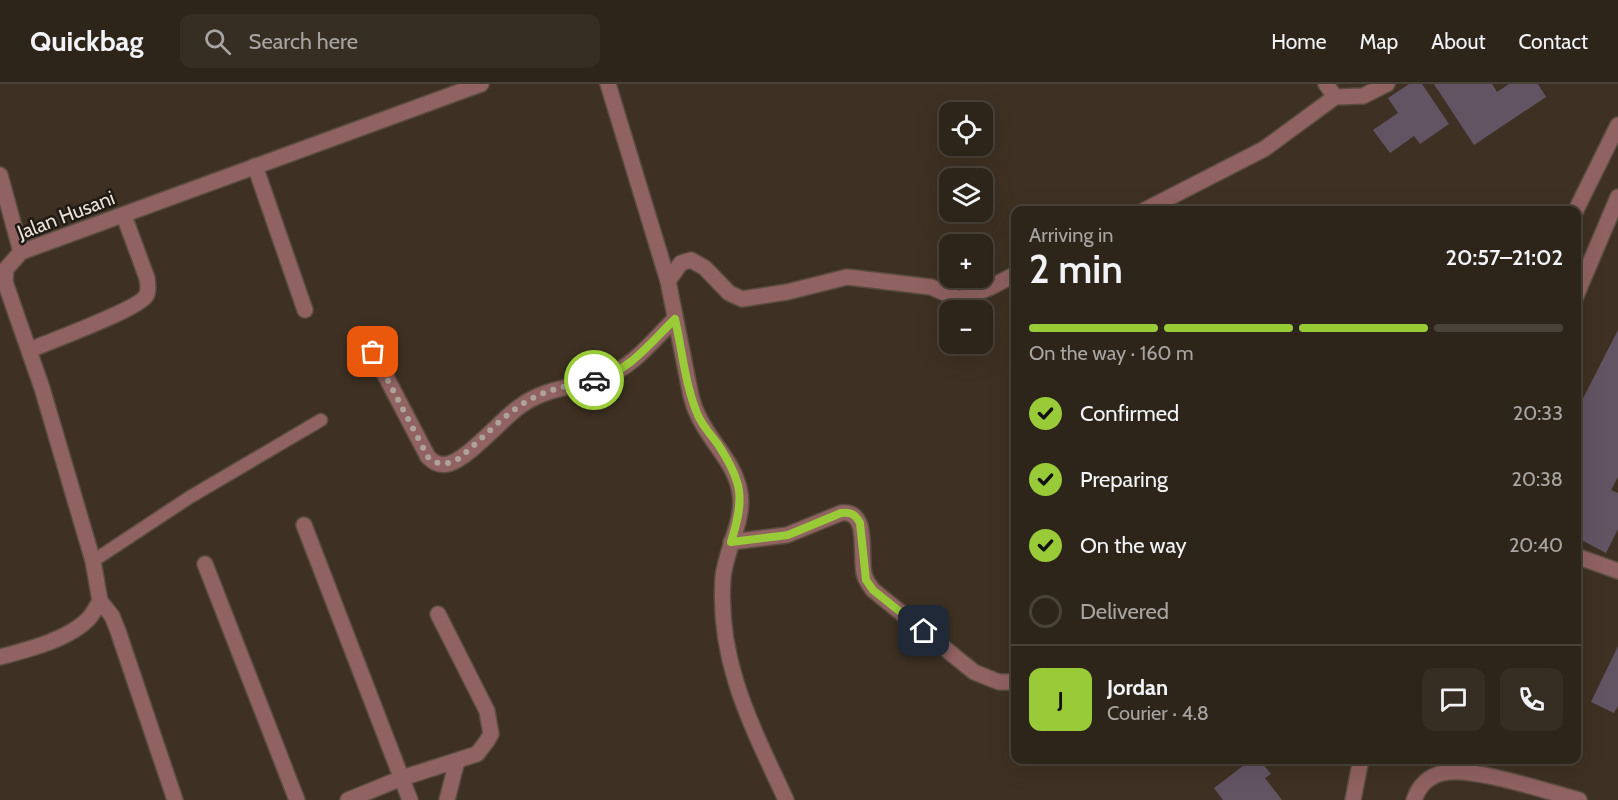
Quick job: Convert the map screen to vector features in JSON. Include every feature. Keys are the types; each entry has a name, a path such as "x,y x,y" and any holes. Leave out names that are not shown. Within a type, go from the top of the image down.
{"street":[{"name":"Jalan Husani","path":"100,601 93,561 30,350 8,293 4,275 10,262 21,252 481,84"},
{"path":"608,84 668,281 691,396 697,414 737,479 741,496 723,576 722,618 729,660 747,714 786,800"},
{"path":"1326,84 1335,97"},
{"path":"1172,203 1264,148 1335,97 1363,96 1387,84"},
{"path":"1578,206 1618,125"},
{"path":"255,166 305,310"},
{"path":"0,175 21,252"},
{"path":"1581,285 1618,197"},
{"path":"30,350 129,309 145,298 149,285 124,216"},
{"path":"668,281 681,263 691,260 705,267 729,293 742,299 787,292 847,278 931,287 959,299 1011,277"},
{"path":"373,352 428,457 433,462 442,465 449,464 466,453 519,407 533,398 616,373 638,356 675,319"},
{"path":"731,542 788,535 841,513 849,512 855,515 860,523 864,575 873,590 974,672 999,682 1011,682"},
{"path":"304,525 410,800"},
{"path":"1581,558 1618,571"},
{"path":"205,564 297,800"},
{"path":"0,657 33,648 69,632 90,617 100,601 112,616 118,631 175,800"},
{"path":"348,800 402,778 477,753 490,734 487,711 438,614"},
{"path":"447,800 457,761"},
{"path":"1353,800 1360,764"},
{"path":"1414,800 1421,786 1428,779 1443,772 1453,771 1500,779 1579,800"}],"lane":[{"path":"93,561 190,497 321,420"}],"building":[{"path":"1409,84 1422,84 1449,124 1420,144 1414,136 1390,153 1373,130 1398,113 1388,98"},
{"path":"1434,84 1492,84 1497,92 1509,84 1538,84 1546,97 1474,145"},
{"path":"1618,330 1618,477 1611,490 1618,493 1618,529 1606,553 1581,540 1581,402"},
{"path":"1618,646 1618,706 1614,713 1591,702"},
{"path":"1245,764 1263,764 1271,774 1265,778 1282,800 1223,800 1214,788"}],"way so far":[{"path":"373,352 428,457 433,462 442,465 458,459 519,407 533,398 570,385 594,380"}],"route":[{"path":"594,380 616,373 627,365 675,319 697,414 737,479 741,496 731,542 788,535 841,513 849,512 855,515 860,523 866,580 873,590 924,631"}]}
